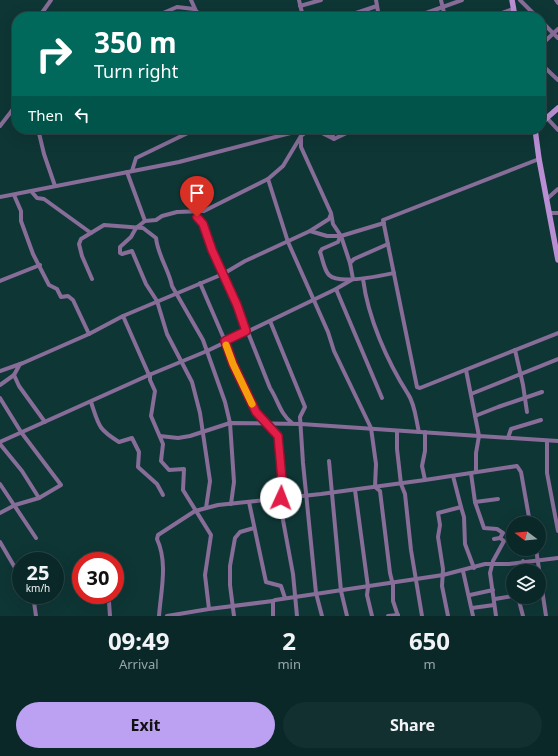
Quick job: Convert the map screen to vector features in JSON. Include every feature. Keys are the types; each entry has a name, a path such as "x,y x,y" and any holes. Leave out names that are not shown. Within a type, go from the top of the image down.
{"main road":[{"path":"512,0 514,12"},
{"path":"546,115 558,108"},
{"path":"536,134 558,260"}],"street":[{"path":"43,12 51,0"},
{"path":"191,0 194,9 197,12"},
{"path":"299,0 302,12"},
{"path":"300,6 321,0"},
{"path":"376,0 378,12"},
{"path":"441,0 444,12"},
{"path":"431,12 462,0"},
{"path":"520,0 532,12"},
{"path":"359,12 377,6"},
{"path":"165,12 176,7 194,9"},
{"path":"505,12 513,9"},
{"path":"546,26 558,38"},
{"path":"546,40 558,29"},
{"path":"546,69 558,80"},
{"path":"0,126 12,110"},
{"path":"546,118 558,130"},
{"path":"39,134 55,186"},
{"path":"132,171 136,158 186,134"},
{"path":"0,197 186,161 287,134"},
{"path":"206,508 210,481 200,413 192,382 167,334 157,301 146,284 132,251 125,254 120,253 120,247 131,237 136,228 145,221 156,220 162,216 177,212 204,211 268,179 283,166 304,134"},
{"path":"324,134 334,139"},
{"path":"332,134 334,139"},
{"path":"334,139 344,134"},
{"path":"301,136 301,147 331,213 334,224 341,236 350,263 353,279"},
{"path":"539,159 383,220 417,387 420,388 558,333"},
{"path":"127,172 145,221"},
{"path":"268,179 288,242 328,332 334,351 371,428 376,464 375,487"},
{"path":"548,198 558,189"},
{"path":"32,191 38,198 44,199 91,233"},
{"path":"14,195 32,254 40,265 49,285 57,289 61,297 68,296 73,300 89,334"},
{"path":"194,211 203,224 246,331 281,412 292,424"},
{"path":"0,371 20,364 89,334 157,301 223,274 245,261 310,231 329,219 331,213"},
{"path":"549,213 558,213"},
{"path":"310,231 327,236 341,236 384,223"},
{"path":"92,280 78,244 81,239 104,225 144,229 156,238 157,247 176,293 190,320 198,330 207,351 230,423 234,482 231,504"},
{"path":"341,236 338,242 322,249 320,252 326,272 334,279 363,279 394,273"},
{"path":"350,263 359,256 388,244"},
{"path":"0,281 40,265"},
{"path":"39,498 22,471 0,443 149,374 207,351 225,341 336,289 353,279"},
{"path":"363,279 371,311 386,350 414,408 419,432"},
{"path":"200,283 225,341 233,364 256,412 278,436 282,520 287,538 297,616"},
{"path":"336,289 382,398"},
{"path":"124,316 155,391 151,416 160,436 164,450 161,461 169,470 184,469 183,490 195,511 204,522 211,536 205,575 209,609"},
{"path":"270,321 305,406 300,417 306,496 316,593 322,616"},
{"path":"515,350 521,373 527,412"},
{"path":"471,394 558,359"},
{"path":"0,385 14,375 20,364"},
{"path":"466,370 480,436 474,472 475,502 484,528 500,531 503,533 500,538"},
{"path":"14,375 19,386 45,422"},
{"path":"475,416 542,392"},
{"path":"0,398 60,485 39,498 15,505 0,513"},
{"path":"91,402 99,426 103,432 120,442 132,438 139,452 138,467 157,484 163,496"},
{"path":"508,438 511,429 540,420"},
{"path":"160,436 178,438 230,423 301,424 547,441 558,440"},
{"path":"398,431 397,449 401,484 405,494 422,616"},
{"path":"425,432 425,451 422,466 425,480"},
{"path":"547,441 547,473 558,531"},
{"path":"329,461 342,591 347,616"},
{"path":"159,616 164,563 162,550 157,539 158,535 195,511 206,508 401,484 512,466 520,468 529,516"},
{"path":"453,476 464,517 465,544 474,568"},
{"path":"0,484 36,538"},
{"path":"375,487 380,491 390,573 393,583 393,601 398,615 388,616"},
{"path":"355,490 372,616"},
{"path":"475,502 498,499"},
{"path":"249,502 266,582 281,586 285,598"},
{"path":"448,616 442,586 442,557 438,537 440,525 438,513 461,507"},
{"path":"234,616 230,585 230,566 235,538 240,532 254,528"},
{"path":"494,539 500,538"},
{"path":"496,616 494,605 495,599 490,579 493,564 504,541 500,538"},
{"path":"0,542 12,563"},
{"path":"537,556 538,564"},
{"path":"166,616 209,609 234,607 285,598 295,598 316,593 342,591 443,576 493,564 558,558"},
{"path":"463,571 470,595 473,616"},
{"path":"470,595 493,590"},
{"path":"495,599 506,597"},
{"path":"273,601 274,616"},
{"path":"34,604 36,616"},
{"path":"109,604 110,616"},
{"path":"520,604 523,616"},
{"path":"544,604 546,616"},
{"path":"472,608 494,605"}],"slow traffic":[{"path":"226,345 233,364 252,404"}],"route":[{"path":"197,217 203,224 212,250 237,305 246,331 225,341 233,364 256,412 278,436 282,480 281,498"}]}
